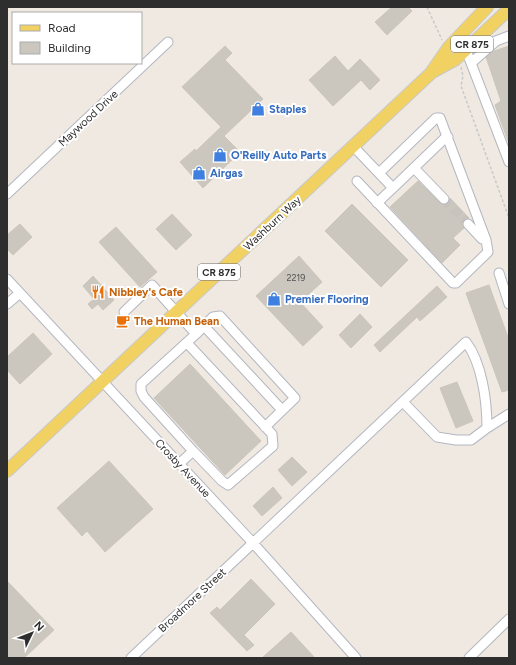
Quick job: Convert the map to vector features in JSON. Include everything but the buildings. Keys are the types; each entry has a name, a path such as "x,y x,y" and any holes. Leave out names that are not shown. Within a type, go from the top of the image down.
{"main road":[{"name":"Washburn Way","path":"7,471 431,73 449,47 487,7"},
{"path":"466,50 494,12 491,7"},
{"name":"Washburn Way","path":"431,73 456,59 508,10"}],"street":[{"path":"471,63 496,41 509,36"},
{"name":"Maywood Drive","path":"7,194 168,42"},
{"path":"466,50 509,162"},
{"path":"357,181 453,283 456,283 488,252 486,240 440,118 436,118 379,173"},
{"path":"377,203 444,138 448,137"},
{"path":"354,146 393,188"},
{"path":"414,168 444,199"},
{"path":"468,224 482,239 486,240"},
{"path":"499,273 509,304"},
{"name":"Crosby Avenue","path":"7,279 253,543 356,658"},
{"path":"124,312 152,286 196,334"},
{"path":"7,304 20,292"},
{"path":"187,343 265,427 272,434 273,446 228,485 222,481 193,451 144,397 141,391 141,384 187,343 213,317 220,316 295,398 265,427"},
{"path":"204,326 282,410"},
{"name":"Broadmore Street","path":"131,658 466,342 474,353 476,361 487,407 487,428"},
{"path":"403,402 437,437 456,440 471,440 509,414"},
{"path":"179,464 193,451"},
{"path":"469,658 508,621"}],"path":[{"path":"427,7 442,40 446,42 449,47"},
{"path":"456,59 462,67 463,76 461,86 509,218"}],"tunnel":[{"path":"444,199 468,224"}],"place":[{"name":"Staples","path":"258,109"},
{"name":"O'Reilly Auto Parts","path":"220,155"},
{"name":"Airgas","path":"199,173"},
{"name":"Nibbley's Cafe","path":"98,292"},
{"name":"Premier Flooring","path":"274,299"},
{"name":"The Human Bean","path":"123,321"}]}
